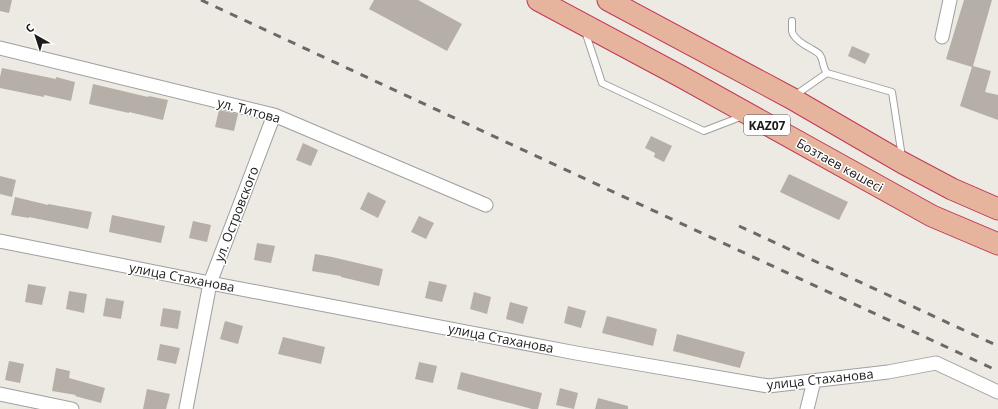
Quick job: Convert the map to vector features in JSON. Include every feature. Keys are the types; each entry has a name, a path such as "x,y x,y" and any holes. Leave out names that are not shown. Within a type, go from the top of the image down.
{"highway":[{"name":"Бозтаев көшесі","path":"538,0 749,114 932,216 998,244"},
{"name":"KAZ07","path":"608,0 791,98 903,163 952,189 998,209"}],"street":[{"path":"942,37 950,0"},
{"name":"ул. Титова","path":"0,48 274,115 486,206"},
{"name":"ул. Островского","path":"186,409 210,283 274,115"},
{"name":"улица Стаханова","path":"0,241 576,353 768,386 888,372 936,362 998,392"},
{"path":"807,409 814,380"},
{"path":"0,394 72,409"}],"lane":[{"path":"792,21 792,32 794,36 805,46 820,55 827,72 892,92 903,163"},
{"path":"582,24 602,83 704,131 749,114"},
{"path":"791,98 827,72"}],"building":[{"path":"0,0 12,0 9,13 0,11"},
{"path":"374,0 418,0 462,24 447,51 369,9"},
{"path":"964,0 992,0 973,66 991,71 985,92 998,95 998,120 960,106 972,67 946,59"},
{"path":"852,46 870,54 865,64 848,56"},
{"path":"2,68 56,79 56,77 75,82 71,101 0,88"},
{"path":"93,84 148,97 168,100 163,120 89,104"},
{"path":"219,110 238,114 234,131 215,127"},
{"path":"651,136 672,146 664,162 654,157 655,153 645,148"},
{"path":"303,143 318,150 311,166 296,160"},
{"path":"789,174 848,202 839,220 780,192"},
{"path":"0,176 16,180 12,197 0,194"},
{"path":"368,192 386,201 378,218 360,209"},
{"path":"15,197 48,205 92,212 88,229 29,217 11,215"},
{"path":"112,215 165,226 161,243 109,232"},
{"path":"419,216 434,223 426,239 411,232"},
{"path":"193,221 211,225 207,242 189,238"},
{"path":"257,243 275,246 271,263 254,260"},
{"path":"315,254 383,269 379,286 341,276 312,271"},
{"path":"429,281 447,285 442,302 425,298"},
{"path":"28,284 46,287 42,305 25,302"},
{"path":"69,291 87,294 84,313 66,309"},
{"path":"474,292 491,297 487,314 470,309"},
{"path":"106,298 124,301 121,319 103,316"},
{"path":"510,302 528,307 523,324 506,319"},
{"path":"568,306 586,311 581,328 564,323"},
{"path":"163,308 181,311 178,329 160,326"},
{"path":"607,316 657,329 653,346 602,333"},
{"path":"225,321 243,326 238,344 220,339"},
{"path":"677,334 745,352 740,368 673,351"},
{"path":"283,337 325,347 321,364 278,354"},
{"path":"160,344 180,348 176,364 157,360"},
{"path":"9,361 24,364 20,383 5,380"},
{"path":"419,362 437,366 433,383 415,379"},
{"path":"56,368 70,371 69,378 105,388 101,403 75,396 76,395 52,391"},
{"path":"461,372 542,393 538,409 532,409 457,389"},
{"path":"560,388 578,393 574,409 556,405"},
{"path":"147,389 170,394 166,409 143,409"},
{"path":"598,398 628,406 628,409 595,409"}],"railway":[{"path":"201,0 998,371"},
{"path":"739,226 998,346"}]}
